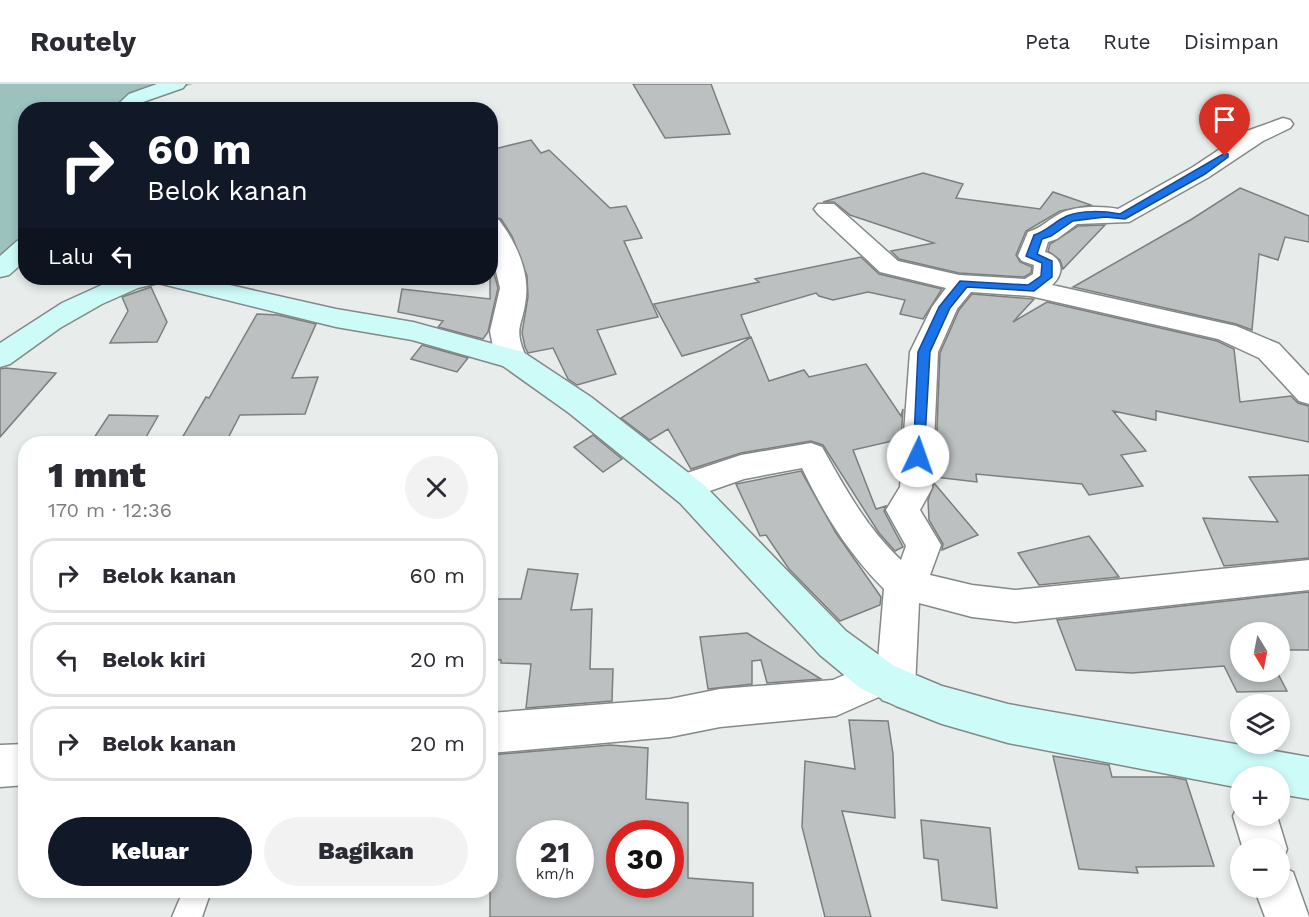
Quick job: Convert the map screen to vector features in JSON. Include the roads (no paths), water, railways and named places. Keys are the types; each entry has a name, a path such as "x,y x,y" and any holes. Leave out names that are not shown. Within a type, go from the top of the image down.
{"street":[{"path":"134,102 148,92 176,84"},
{"path":"1030,288 1046,277 1047,261 1031,256 1037,237 1048,234 1070,218 1105,214 1121,217 1201,172 1255,136 1283,124"},
{"path":"826,209 889,267 964,283 1030,288 1236,334 1269,351 1309,394"},
{"path":"498,236 512,285 512,302 502,330 513,359"},
{"path":"0,269 18,253"},
{"path":"887,682 906,584 924,544 903,510 916,488 924,352 945,307 964,283"},
{"path":"0,357 23,339 112,288 123,285"},
{"path":"197,285 336,318 413,331 513,359 580,405 684,487 832,643 887,682 942,705 976,714 1230,769"},
{"path":"684,487 741,467 811,455 838,509 870,553 906,584 972,601 1015,606 1309,575"},
{"path":"498,732 670,718 720,708 836,698 887,682"},
{"path":"0,766 18,765"},
{"path":"1290,776 1309,778"},
{"path":"1280,898 1288,917"}],"lane":[{"path":"187,917 194,898"}]}
